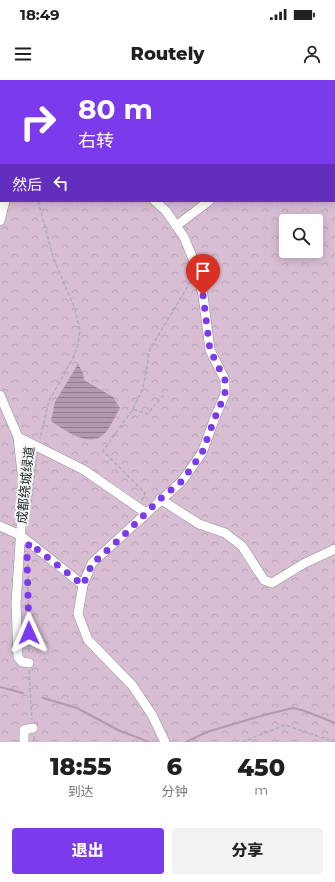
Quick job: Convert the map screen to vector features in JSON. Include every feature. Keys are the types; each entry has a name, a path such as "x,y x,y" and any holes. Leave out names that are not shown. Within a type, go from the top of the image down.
{"lane":[{"path":"0,221 4,202"},
{"path":"156,202 166,211 184,237 197,271 203,295 210,350 225,380 225,394 202,453 182,481 160,499 92,564 83,585 78,614 88,640 132,685 152,715 165,742"},
{"path":"176,226 208,202"},
{"path":"0,395 18,438 22,473 16,603 18,657 22,662 29,663"},
{"path":"18,438 38,446 101,481 146,513"},
{"path":"160,499 199,524 225,533 242,546 264,580 272,583 305,562 335,549"},
{"path":"0,526 20,535 83,585"},
{"path":"24,742 24,730 33,728"}],"path":[{"name":"成都绕城绿道","path":"30,507 38,446 49,401 73,358 78,344 80,331 75,309 53,257 38,202"},
{"path":"145,493 103,450 133,409 143,388 150,349 197,271"},
{"path":"133,409 147,414 164,395"},
{"path":"27,558 29,663 34,742"},
{"path":"242,742 285,725 335,742"}],"green space":[{"path":"0,202 335,202 335,742 0,742"}],"shaded area":[{"path":"78,364 83,373 84,380 113,397 120,408 108,429 103,435 97,438 90,439 76,436 51,421 55,402"}],"waterway":[{"path":"0,687 23,693"},
{"path":"43,698 77,708 118,730 149,742"},
{"path":"186,742 207,732 293,708 305,711 335,723"}],"route":[{"path":"29,633 27,558 29,543 83,585 92,564 134,526 160,499 182,481 202,453 225,394 225,380 210,350 203,295"}]}
